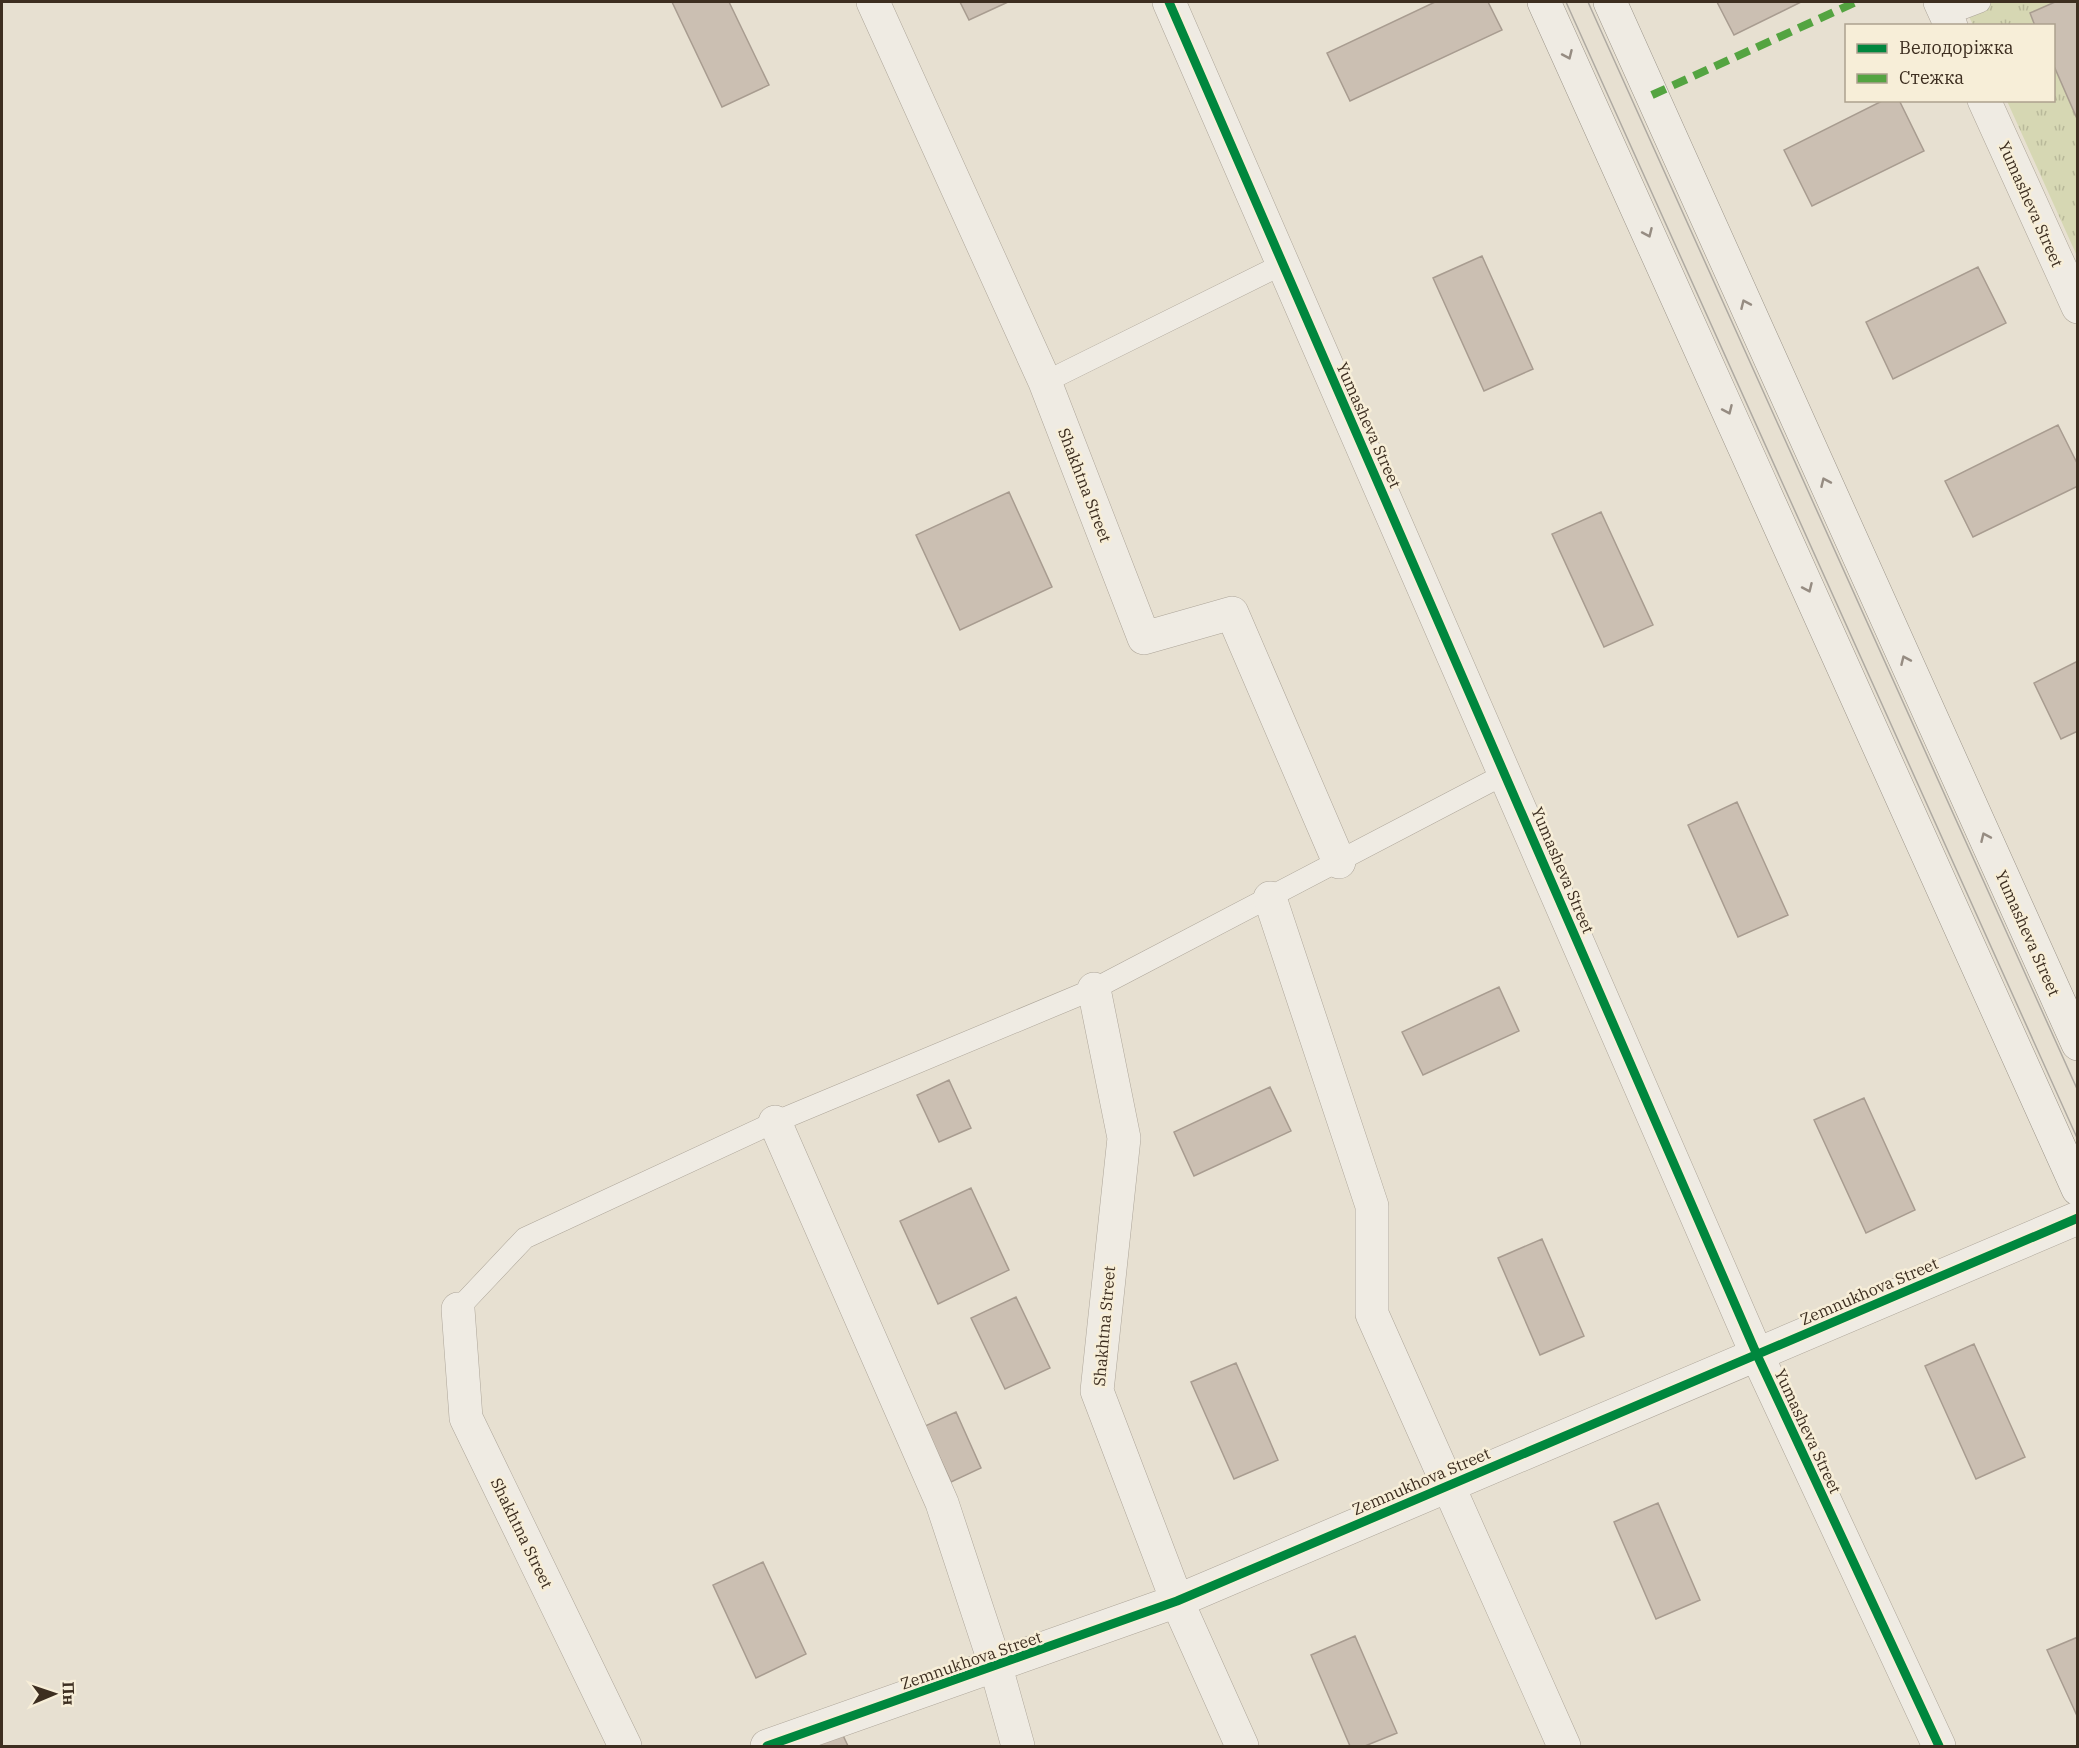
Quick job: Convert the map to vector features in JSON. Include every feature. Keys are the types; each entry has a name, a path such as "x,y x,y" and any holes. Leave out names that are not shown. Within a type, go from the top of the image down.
{"street":[{"name":"Shakhtna Street","path":"873,2 1045,382 1144,638 1232,613 1339,862"},
{"name":"Yumasheva Street","path":"1169,2 1757,1355 1939,1746"},
{"path":"1544,2 2078,1189"},
{"name":"Yumasheva Street","path":"1610,2 2078,1044"},
{"name":"Yumasheva Street","path":"1985,102 2078,307"},
{"path":"1270,898 1372,1206 1372,1314 1564,1746"},
{"name":"Shakhtna Street","path":"1094,989 1124,1138 1097,1391 1178,1601 1242,1746"},
{"path":"775,1122 942,1503 996,1667 1018,1746"},
{"name":"Zemnukhova Street","path":"767,1746 1178,1601 2078,1218"},
{"name":"Shakhtna Street","path":"458,1309 466,1418 625,1746"}],"lane":[{"path":"1945,14 1980,2"},
{"path":"1045,382 1282,264"},
{"path":"458,1309 525,1238 775,1122 1094,989 1505,774"}],"green space":[{"path":"1962,2 2077,2 2077,256 2007,102 2055,102 2055,24 1973,24"}],"building":[{"path":"672,2 729,2 769,85 722,107"},
{"path":"960,2 1008,2 969,20"},
{"path":"1435,2 1488,2 1502,30 1350,101 1327,53"},
{"path":"1717,2 1801,2 1734,35"},
{"path":"2055,2 2078,2 2078,121 2055,68 2055,24 2034,24 2030,13"},
{"path":"1880,102 1900,102 1924,151 1812,206 1784,150"},
{"path":"1482,256 1533,369 1484,391 1433,278"},
{"path":"1978,267 2006,323 1893,379 1866,322"},
{"path":"2058,425 2078,465 2078,486 1973,537 1945,481"},
{"path":"1009,492 1052,587 960,630 916,535"},
{"path":"1601,512 1653,625 1604,647 1552,534"},
{"path":"2078,661 2078,731 2061,739 2034,683"},
{"path":"1737,802 1788,915 1738,937 1688,825"},
{"path":"1499,987 1519,1031 1423,1075 1402,1032"},
{"path":"949,1080 971,1128 939,1142 917,1095"},
{"path":"1270,1087 1291,1131 1194,1176 1174,1132"},
{"path":"1864,1098 1915,1210 1866,1233 1814,1120"},
{"path":"971,1188 1009,1270 938,1304 900,1221"},
{"path":"1542,1239 1584,1336 1540,1355 1498,1258"},
{"path":"1016,1297 1050,1368 1005,1389 971,1318"},
{"path":"1974,1344 2025,1457 1976,1479 1925,1366"},
{"path":"1236,1363 1278,1460 1234,1479 1191,1382"},
{"path":"956,1412 981,1468 951,1482 925,1426"},
{"path":"1658,1503 1700,1600 1656,1619 1614,1522"},
{"path":"763,1562 806,1654 756,1678 713,1585"},
{"path":"1355,1636 1397,1733 1365,1746 1350,1746 1311,1655"},
{"path":"2078,1637 2078,1718 2047,1650"},
{"path":"840,1729 848,1746 802,1746"}],"tram line":[{"path":"1566,2 2078,1140"},
{"path":"1588,2 2078,1091"}],"marked path":[{"path":"1652,95 1856,2"}],"cycle path":[{"path":"1169,2 1757,1355 1939,1746"},
{"path":"767,1746 1177,1601 2078,1218"}]}
